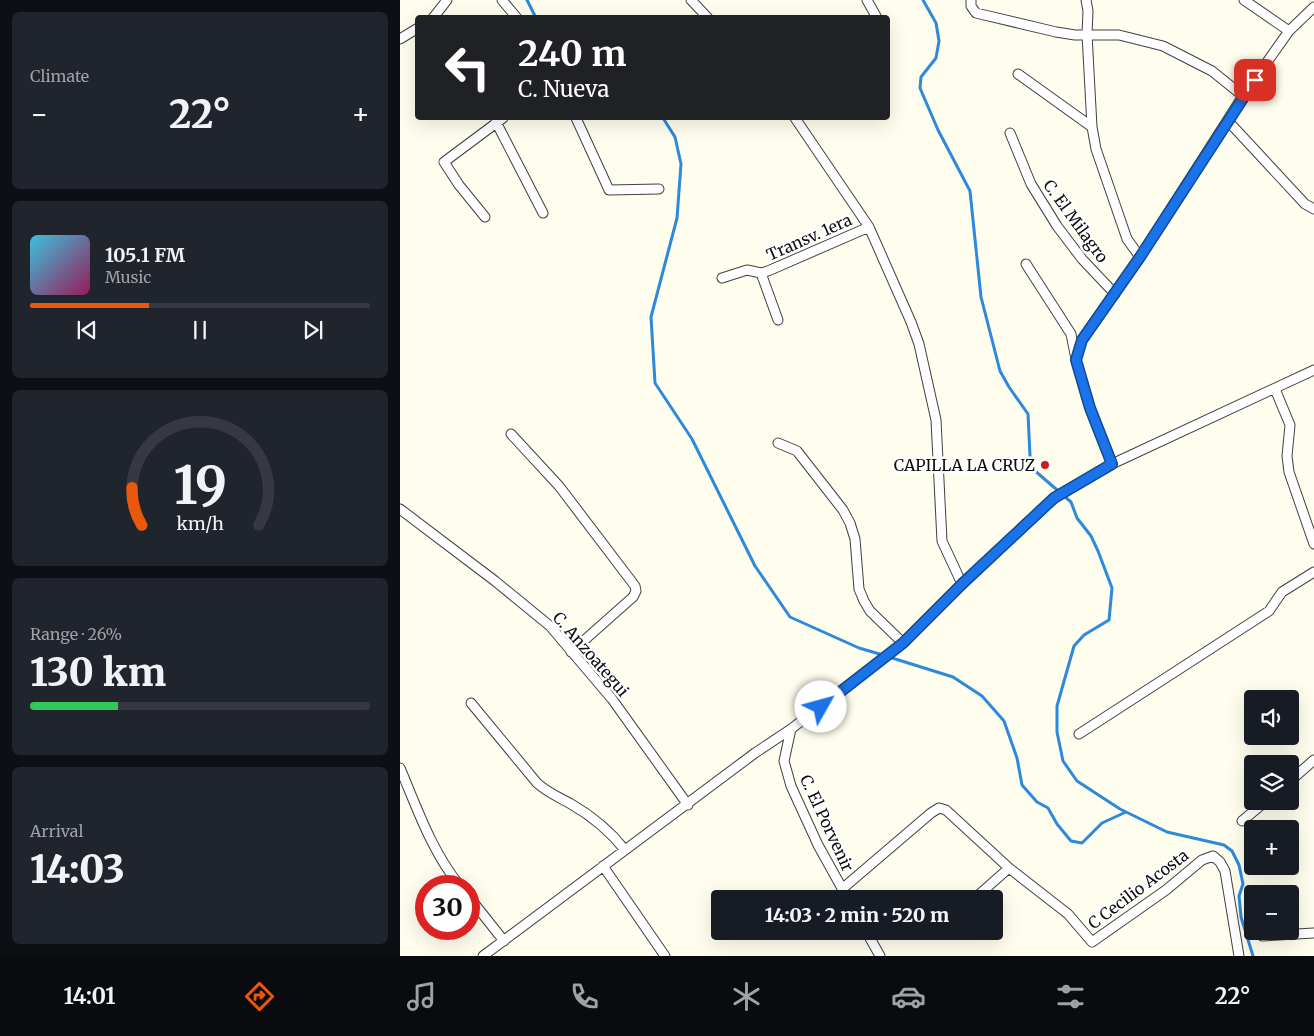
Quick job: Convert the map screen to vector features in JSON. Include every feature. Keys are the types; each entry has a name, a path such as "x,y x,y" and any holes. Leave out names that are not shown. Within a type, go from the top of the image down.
{"street":[{"path":"436,15 447,0"},
{"path":"502,0 514,15"},
{"path":"691,0 705,15"},
{"path":"867,0 875,15"},
{"path":"971,0 971,6 976,13 1056,32 1119,35 1163,46 1212,71 1243,96"},
{"path":"1086,0 1092,127 1096,149 1118,216 1127,238 1140,257"},
{"path":"1244,0 1289,31"},
{"path":"1076,360 1082,340 1140,257 1243,96 1289,31 1314,7"},
{"path":"401,36 415,29"},
{"path":"1018,74 1092,127"},
{"path":"485,217 459,185 444,162 500,120 543,212"},
{"path":"577,120 608,190 659,189"},
{"path":"796,120 869,227 919,344 936,420 942,541 962,584"},
{"path":"1228,120 1305,204 1314,209"},
{"name":"C. El Milagro","path":"1010,133 1031,184 1057,226 1082,259 1115,294"},
{"name":"Transv. 1era","path":"722,278 747,270 761,273 768,272 869,227"},
{"path":"1026,264 1071,334 1076,360 1090,408 1112,464"},
{"path":"761,273 778,320"},
{"path":"483,956 755,753 791,730 892,652 1055,498 1112,464 1314,370"},
{"path":"1275,389 1290,425 1287,456 1289,472 1314,544"},
{"path":"511,434 558,486 635,586 636,590 633,597 571,652"},
{"path":"778,444 797,451 843,510 855,539 859,589 864,601 870,611 903,643"},
{"name":"C. Anzoategui","path":"400,509 550,626 612,699 688,804"},
{"path":"1079,734 1269,611 1282,592 1314,572"},
{"path":"471,703 546,792 568,802 600,823 626,850"},
{"name":"C. El Porvenir","path":"791,730 784,761 791,786 818,845 842,889"},
{"path":"1299,773 1314,760"},
{"path":"400,768 426,828 451,875"},
{"path":"842,889 931,813 940,808 946,810 1009,868 984,890"},
{"path":"1242,821 1255,810"},
{"name":"C Cecilio Acosta","path":"1009,868 1068,914 1092,942 1166,890 1202,860 1213,856 1220,862 1225,871 1239,956"},
{"path":"603,866 665,956"},
{"path":"480,911 504,941"},
{"path":"1299,934 1314,933"},
{"path":"871,940 880,956"}],"waterway":[{"path":"527,0 534,15"},
{"path":"923,0 936,23 939,41 936,58 921,77 920,88 938,130 970,191 981,297 1000,371 1028,414 1030,456 1034,470 1071,502 1077,518 1091,536 1112,588 1109,620 1084,635 1074,646 1057,706 1057,732 1063,761 1077,781 1120,809 1167,832 1224,845 1232,851 1239,865 1243,884 1239,896 1241,917 1253,956"},
{"path":"664,120 675,137 681,164 677,218 651,317 655,383 692,439 755,566 790,617 859,648 883,655"},
{"path":"889,657 953,677 982,696 1004,721 1017,758 1022,785 1037,802 1048,808 1057,824 1071,841 1082,843 1102,823 1126,812"}],"place":[{"name":"CAPILLA LA CRUZ","path":"1045,465"}],"route":[{"path":"821,707 903,643 962,584 1054,498 1112,464 1090,408 1076,360 1082,340 1140,257 1255,80"}]}
